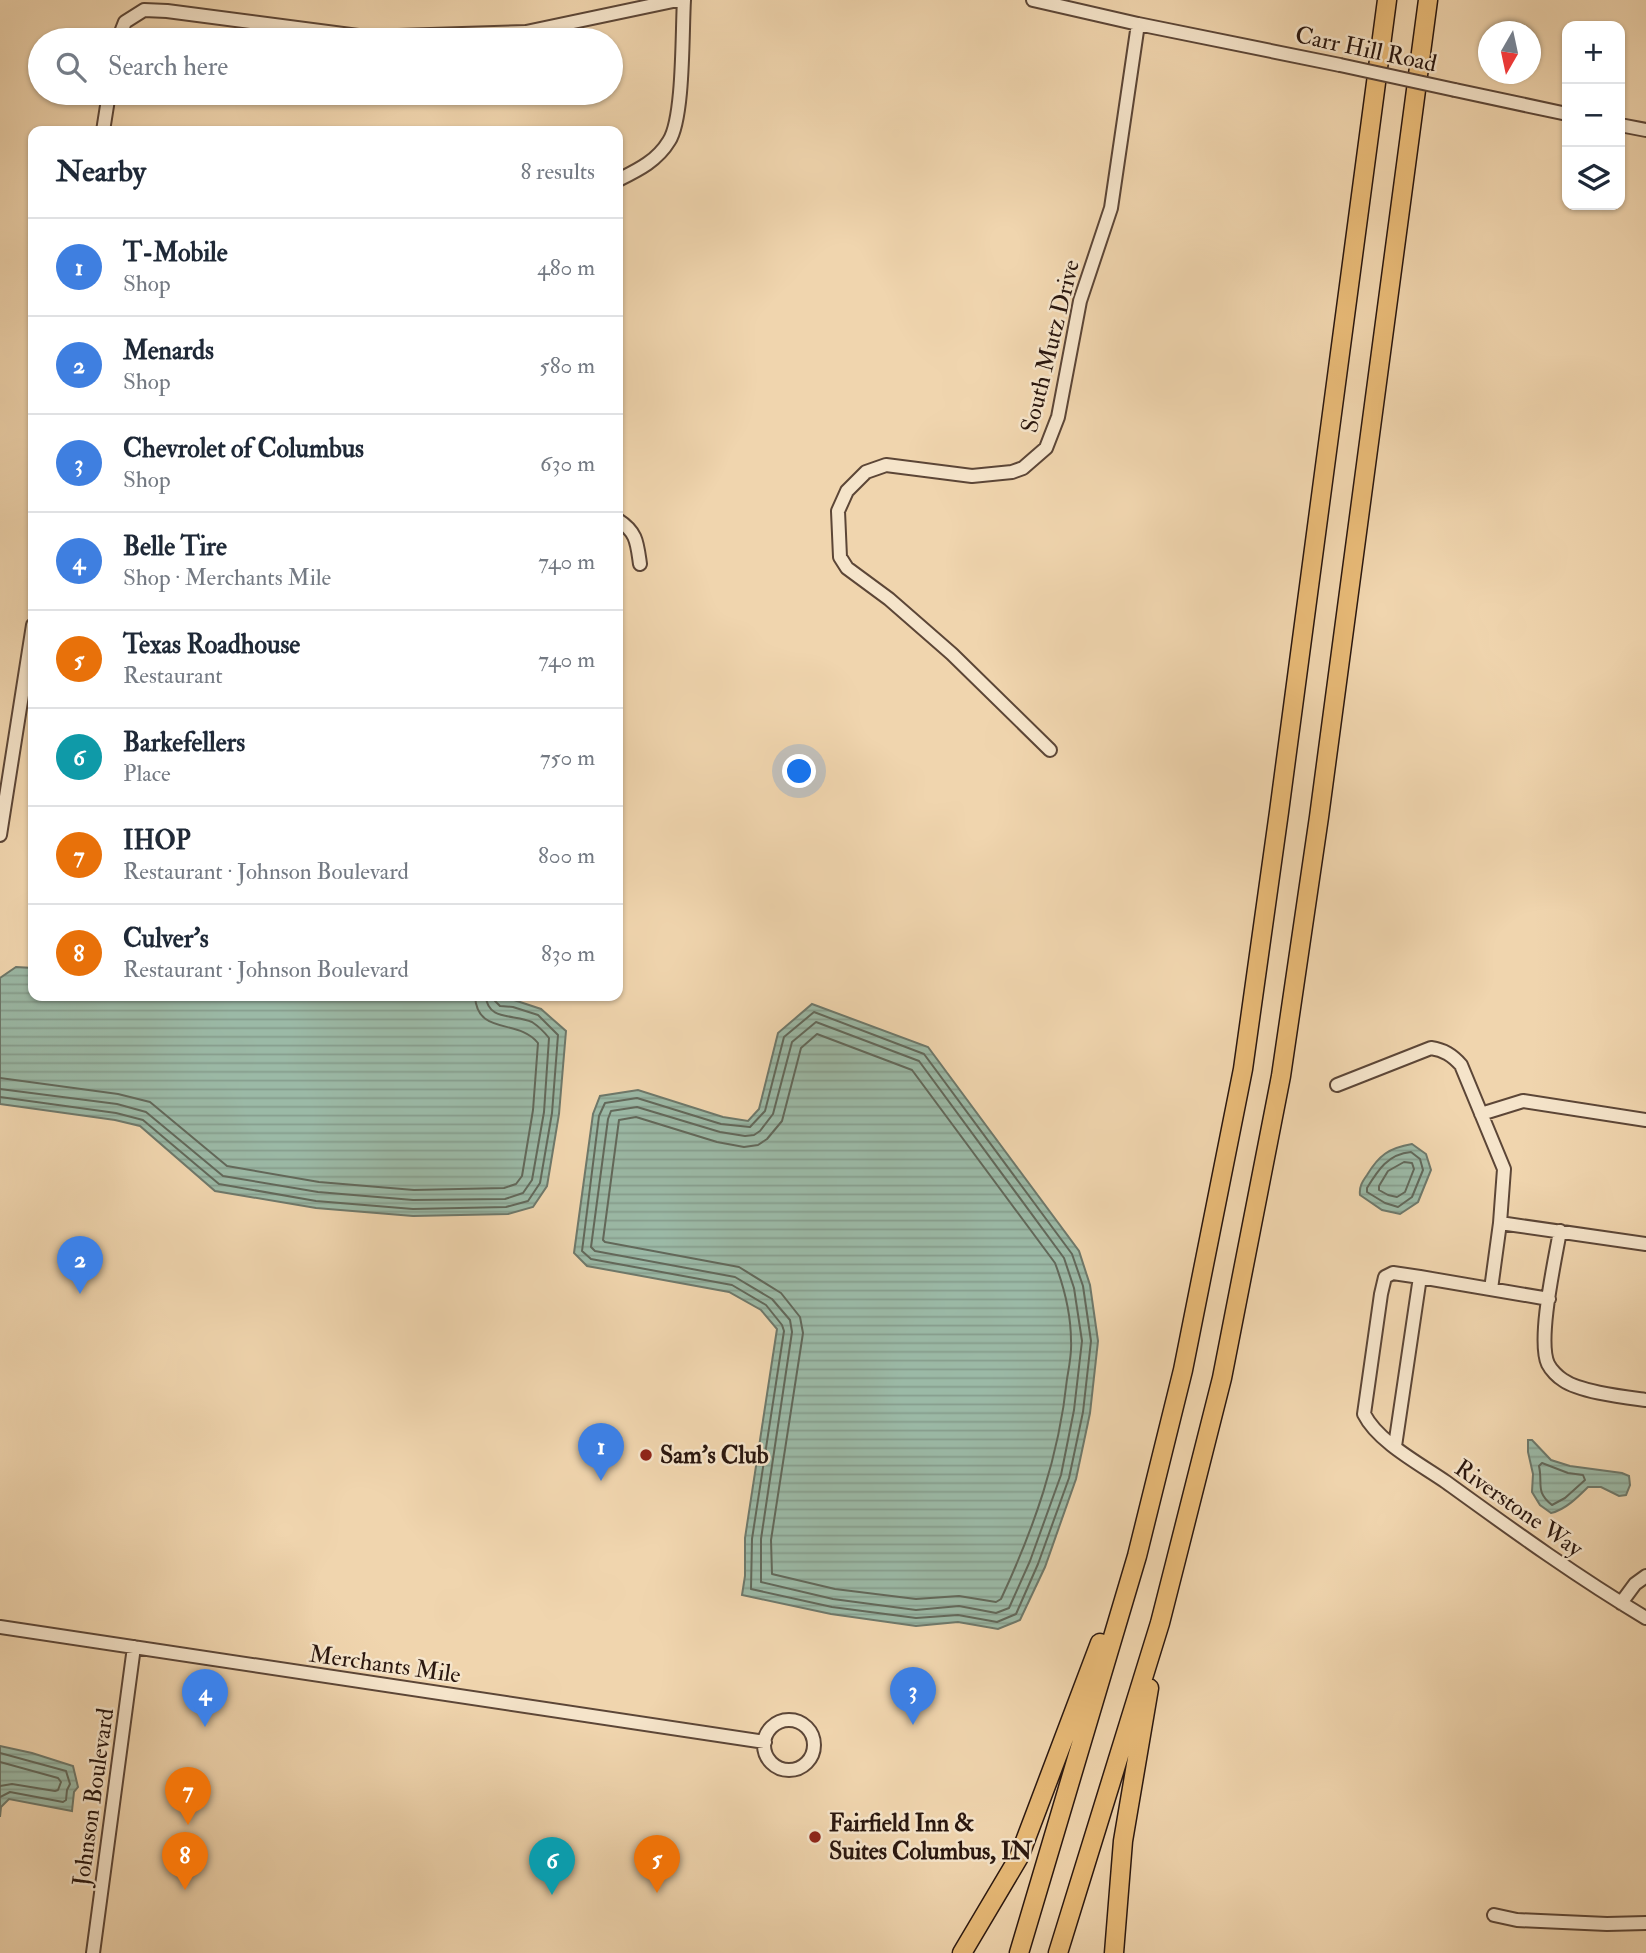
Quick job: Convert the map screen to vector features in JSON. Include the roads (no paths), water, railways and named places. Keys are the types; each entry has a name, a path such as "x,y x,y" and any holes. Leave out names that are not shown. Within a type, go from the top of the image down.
{"highway":[{"path":"1019,1953 1137,1556 1183,1370 1243,1069 1387,0"},
{"path":"1058,1953 1160,1623 1222,1378 1281,1076 1319,817 1428,0"},
{"path":"962,1953 1019,1857 1123,1580 1137,1556"},
{"path":"1114,1953 1123,1841 1160,1623"}],"street":[{"path":"545,28 678,0"},
{"path":"623,178 649,165 670,140 678,111 684,0"},
{"name":"Carr Hill Road","path":"1033,0 1562,113"},
{"path":"123,28 125,22 144,10 296,28"},
{"name":"South Mutz Drive","path":"1050,750 952,654 889,599 847,568 840,557 838,512 847,491 866,472 886,465 972,476 1012,472 1023,468 1046,448 1058,417 1080,301 1111,208 1138,24"},
{"path":"104,126 107,105"},
{"path":"1625,126 1646,130"},
{"path":"623,524 636,538 640,564"},
{"path":"0,835 28,657"},
{"path":"1337,1085 1431,1048 1442,1049 1461,1065 1504,1169 1491,1289"},
{"path":"1481,1114 1523,1101 1646,1120"},
{"path":"1500,1223 1646,1244"},
{"path":"1560,1231 1544,1343 1548,1364 1563,1381 1579,1387 1646,1400"},
{"name":"Riverstone Way","path":"1420,1277 1393,1273 1385,1277 1364,1414 1369,1425 1395,1446 1646,1618"},
{"path":"1395,1446 1420,1277 1549,1299"},
{"path":"1621,1603 1635,1584 1646,1576"},
{"name":"Merchants Mile","path":"0,1627 765,1742"},
{"name":"Johnson Boulevard","path":"93,1953 134,1647"},
{"path":"786,1721 794,1721 802,1724 813,1736 814,1752 804,1765 789,1770 773,1765 765,1751 765,1742 772,1728 786,1721"},
{"path":"1494,1915 1517,1920 1646,1923"}],"water":[{"path":"16,967 28,968 28,1001 517,1001 541,1009 566,1031 559,1114 547,1186 533,1207 508,1214 413,1216 316,1208 215,1191 140,1126 0,1104 0,978"},
{"path":"812,1004 928,1047 1079,1251 1090,1285 1098,1341 1090,1413 1076,1479 1045,1567 1020,1620 998,1629 958,1622 916,1626 831,1614 742,1595 745,1538 777,1329 761,1310 729,1292 587,1266 574,1253 593,1114 600,1096 638,1090 723,1117 748,1121 759,1109 778,1033"},
{"path":"1412,1144 1426,1154 1431,1170 1418,1202 1400,1214 1382,1210 1360,1195 1362,1182 1380,1157 1391,1150"},
{"path":"1528,1440 1532,1440 1551,1460 1629,1476 1630,1485 1626,1495 1619,1496 1601,1487 1588,1487 1576,1499 1551,1513 1540,1505 1532,1492 1533,1474"},
{"path":"0,1746 73,1766 78,1787 74,1792 72,1811 9,1799 1,1807 0,1817"}],"place":[{"name":"Menards","path":"80,1294"},
{"name":"Sam's Club","path":"646,1455"},
{"name":"T-Mobile","path":"601,1481"},
{"name":"Chevrolet of Columbus","path":"913,1725"},
{"name":"Belle Tire","path":"205,1727"},
{"name":"IHOP","path":"188,1825"},
{"name":"Fairfield Inn & Suites Columbus, IN","path":"815,1837"},
{"name":"Culver's","path":"185,1890"},
{"name":"Texas Roadhouse","path":"657,1893"},
{"name":"Barkefellers","path":"552,1895"}]}
